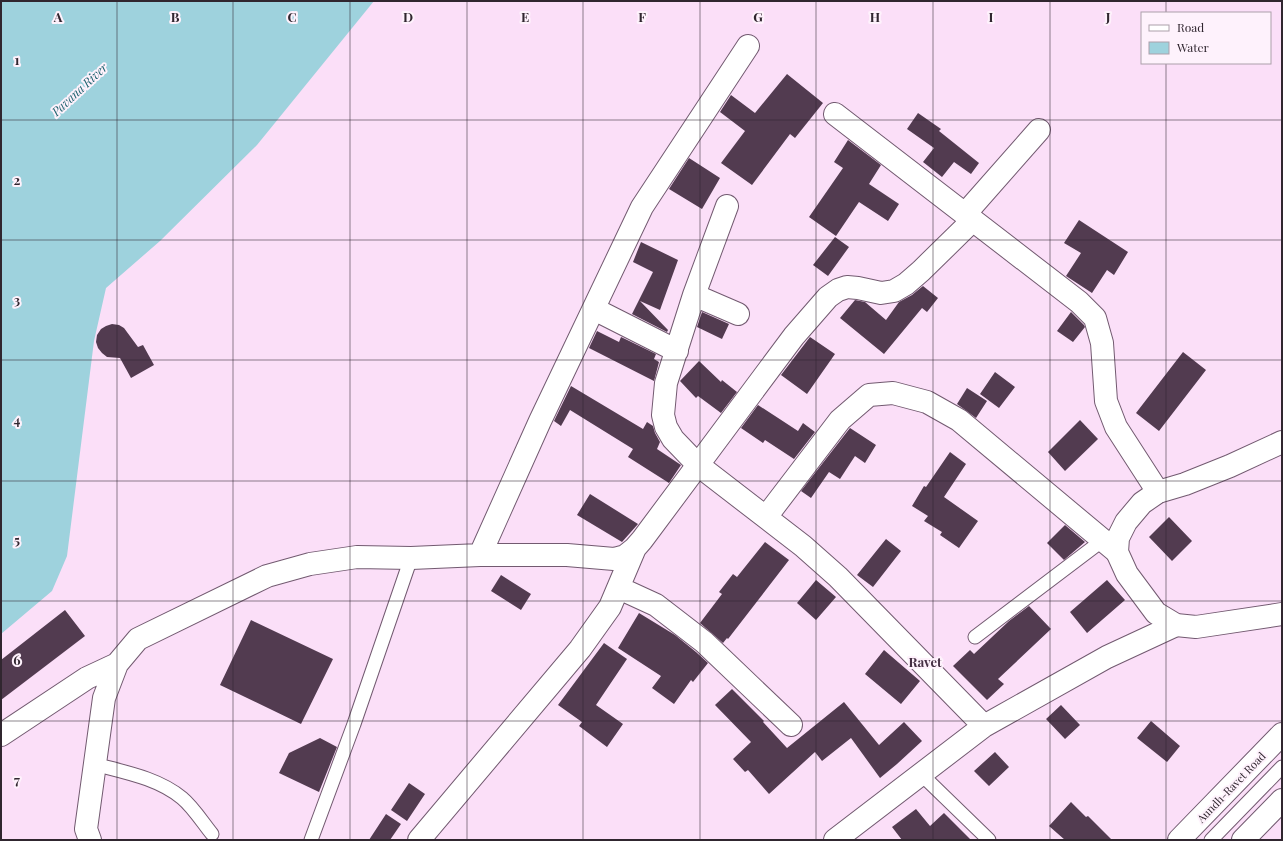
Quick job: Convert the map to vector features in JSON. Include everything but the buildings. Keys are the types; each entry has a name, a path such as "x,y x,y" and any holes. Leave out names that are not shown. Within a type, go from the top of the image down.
{"street":[{"path":"480,554 540,422 642,207 748,46"},
{"path":"835,114 1079,302 1095,318 1102,342 1106,401 1116,427 1158,492"},
{"path":"90,840 86,829 104,698 117,664 138,639 267,576 310,564 357,556 411,558 480,554 567,555 614,559 625,556 635,548 794,336 828,297 838,290 847,287 881,293 894,291 906,284 921,271 969,217 1039,130"},
{"path":"727,206 694,294 666,383 663,416 666,428 673,439 698,464 803,546 838,577 984,726"},
{"path":"694,294 738,314"},
{"path":"594,309 677,351"},
{"path":"766,517 840,420 869,395 893,393 927,402 959,420 1110,546 1127,574 1156,613 1176,625"},
{"path":"1110,546 1118,538 1126,522 1142,503 1158,492 1185,484 1282,442"},
{"path":"419,840 580,649 610,607 635,548"},
{"path":"619,588 656,605 704,642 791,725"},
{"path":"835,840 984,726 1107,657 1176,625 1196,626 1282,614"},
{"path":"1,735 87,678 117,664"},
{"name":"Aundh-Ravet Road","path":"1179,840 1282,734"},
{"path":"1243,840 1279,808"}],"lane":[{"path":"974,637 1110,546"},
{"path":"311,840 354,724 411,558"},
{"path":"94,764 148,780 171,791 183,799 212,834"},
{"path":"1211,840 1282,767"},
{"path":"921,774 989,840"}],"water":[{"name":"Pavana River","path":"1,1 374,1 257,145 160,241 106,288 94,341 67,556 52,591 1,634"}],"district":[{"name":"Ravet","path":"925,661"}]}
